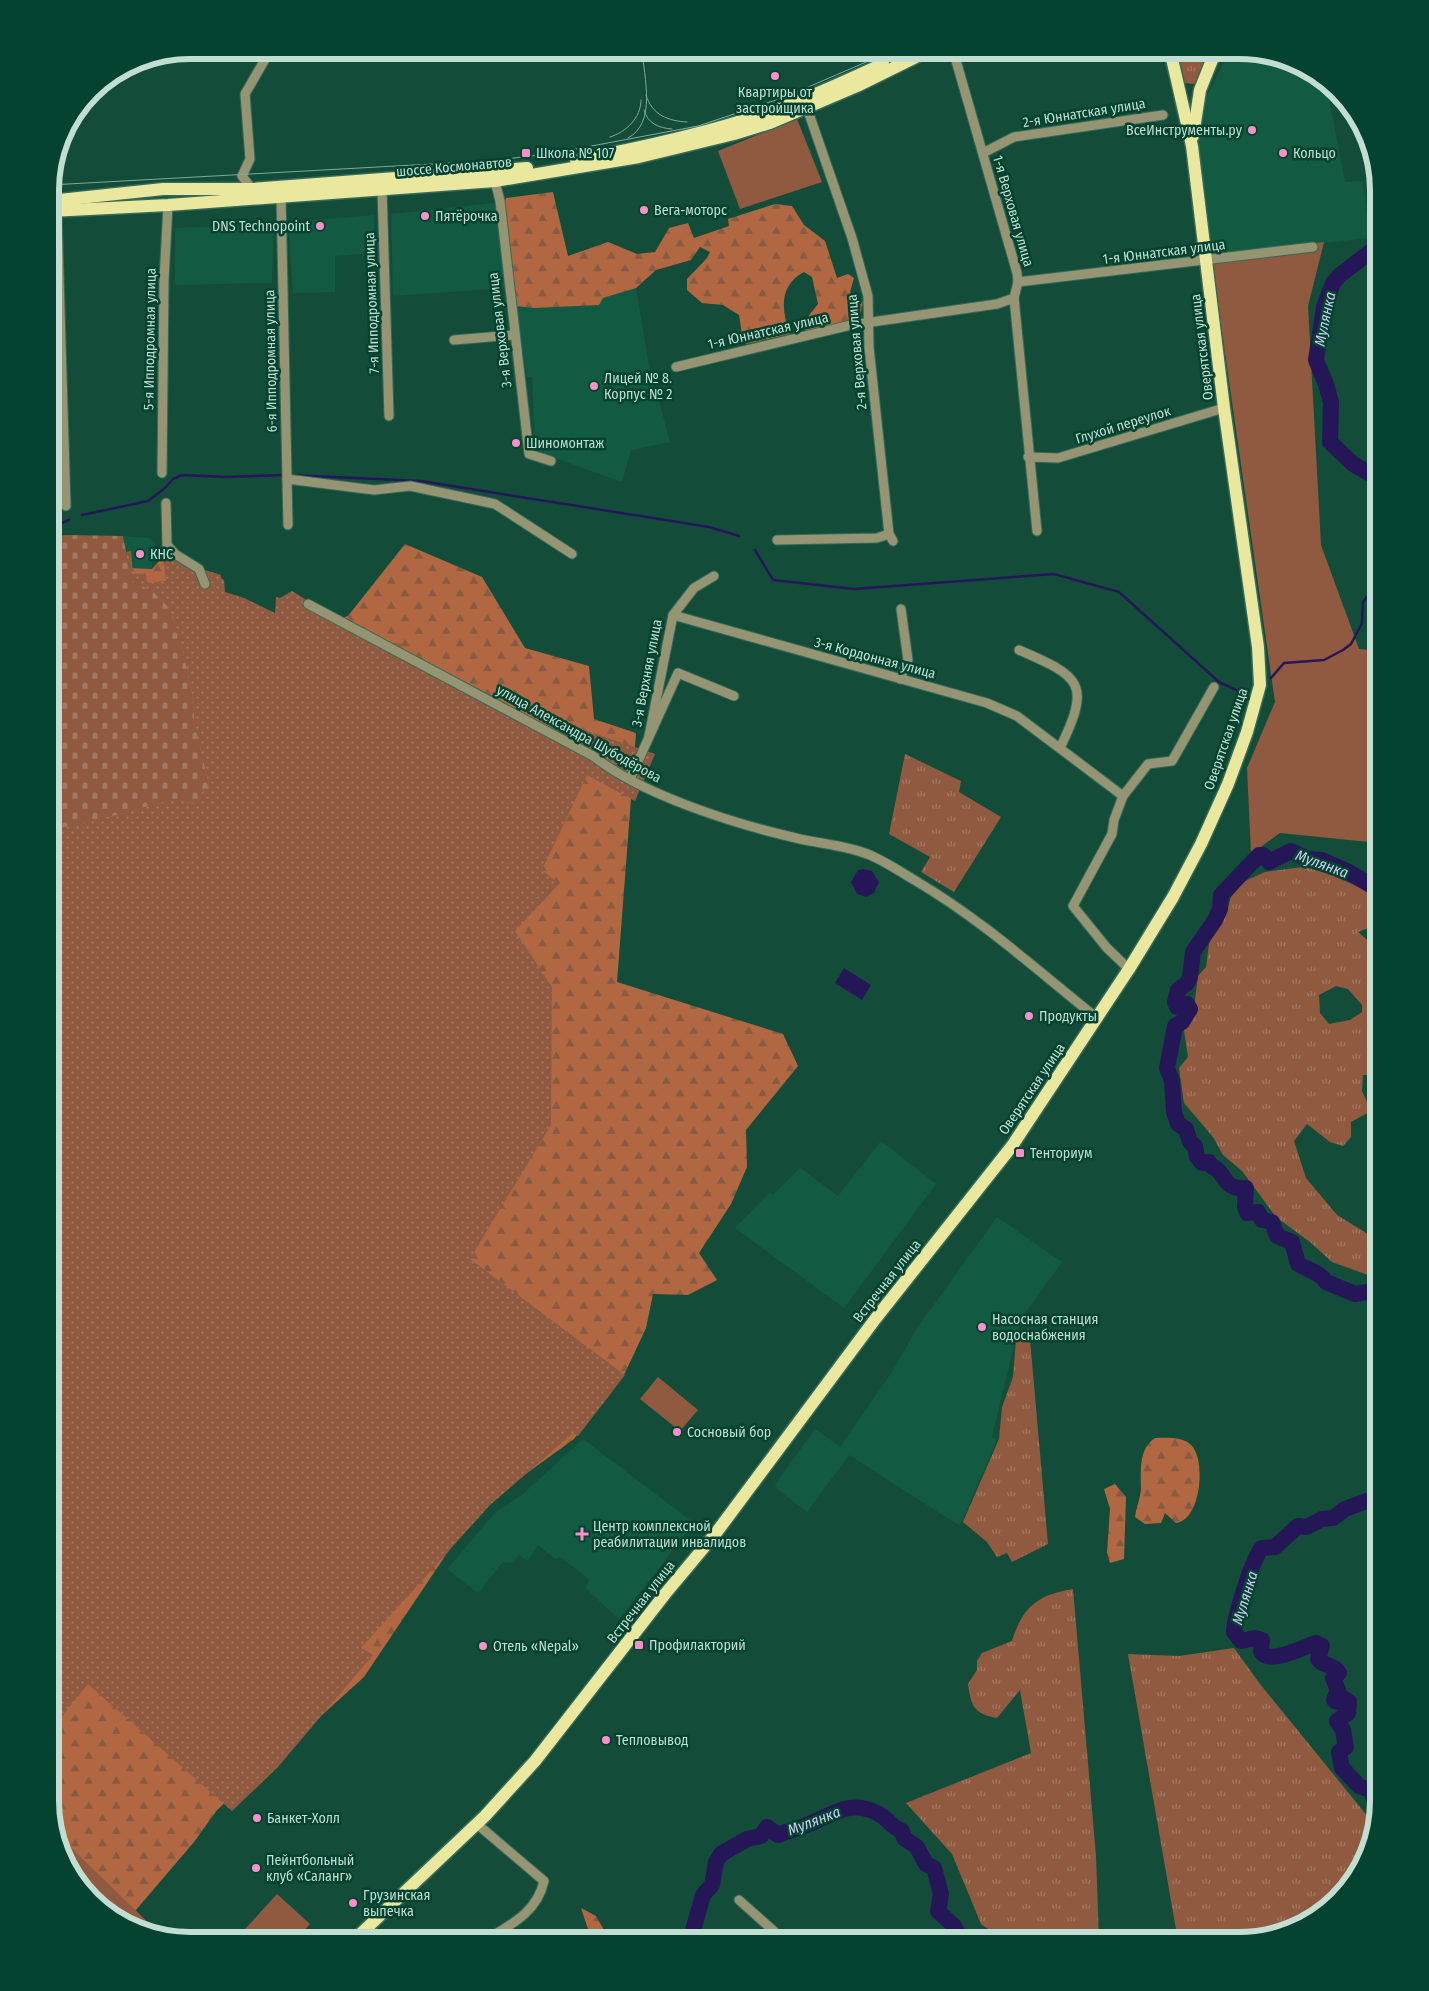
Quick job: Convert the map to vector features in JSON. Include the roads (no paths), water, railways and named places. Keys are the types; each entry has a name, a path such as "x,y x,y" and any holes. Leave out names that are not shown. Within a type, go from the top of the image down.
{"main road":[{"name":"шоссе Космонавтов","path":"59,207 164,189 252,189 536,167 650,145 730,125 780,108 892,59"},
{"name":"шоссе Космонавтов","path":"59,208 168,205 495,181 660,153 734,134 807,108 911,59"},
{"path":"1167,59 1176,79"},
{"name":"Оверятская улица","path":"962,1211 1012,1146 1129,969 1173,897 1224,793 1247,732 1260,685 1258,647 1224,408 1192,146 1172,59"},
{"name":"Оверятская улица","path":"1192,146 1200,90 1213,59"},
{"name":"Встречная улица","path":"362,1932 476,1824 515,1784 554,1738 665,1594 758,1479 876,1318 962,1211"}],"street":[{"path":"252,189 242,176 250,159 245,94 247,87 265,59"},
{"name":"1-я Верховая улица","path":"956,59 1018,282 1014,298 1028,457 1037,531"},
{"name":"2-я Верховая улица","path":"777,540 891,537 869,347 868,296 852,238 807,108"},
{"name":"2-я Юннатская улица","path":"983,153 1014,137 1164,115"},
{"name":"3-я Верховая улица","path":"495,181 500,201 529,454 551,460"},
{"name":"7-я Ипподромная улица","path":"382,189 389,416"},
{"name":"6-я Ипподромная улица","path":"282,197 288,525"},
{"name":"5-я Ипподромная улица","path":"162,473 164,280 168,205"},
{"name":"1-я Юннатская улица","path":"1018,282 1313,247"},
{"name":"1-я Юннатская улица","path":"676,367 851,325 997,304 1014,298"},
{"path":"454,340 514,335"},
{"path":"59,346 66,506"},
{"name":"Глухой переулок","path":"1028,457 1058,458 1224,408"},
{"path":"287,479 374,490 410,486 495,504 572,554"},
{"path":"166,504 168,545 174,554 197,567 205,584"},
{"path":"673,615 694,588 714,576"},
{"name":"улица Александра Шубодёрова","path":"308,604 593,756 608,768 630,779 695,808 795,838 856,850 883,861 948,900 984,925 1097,1018"},
{"path":"900,680 908,660 901,610"},
{"name":"3-я Кордонная улица","path":"673,615 987,703 1017,716 1123,796"},
{"name":"3-я Верхняя улица","path":"649,736 673,615"},
{"path":"1020,650 1054,665 1074,682 1079,698 1075,713 1060,748"},
{"path":"630,779 678,673 734,696"},
{"path":"1129,969 1107,948 1073,906 1112,834 1114,820 1123,796 1148,764 1172,761 1214,687"},
{"path":"476,1824 544,1881 538,1901 532,1909 499,1932"},
{"path":"739,1900 775,1932"}],"waterway":[{"name":"Мулянка","path":"1370,252 1340,275 1333,283 1324,307 1316,360 1331,402 1330,442 1353,464 1370,474"},
{"path":"82,515 148,501 173,479 182,475 226,477 284,475"},
{"path":"289,475 421,481 709,527 739,536"},
{"path":"59,524 69,520"},
{"path":"755,550 773,580 854,589 1054,574 1119,592 1219,682 1245,694"},
{"path":"1271,678 1284,663 1324,660 1351,644 1362,623 1363,602 1370,593"},
{"name":"Мулянка","path":"1370,885 1347,871 1322,860 1308,859 1291,851 1269,862 1263,855 1259,855 1221,895 1220,909 1215,920 1193,952 1190,977 1187,983 1178,990 1175,1002 1177,1007 1187,1004 1190,1009 1182,1022 1175,1026 1167,1068 1172,1081 1174,1112 1178,1124 1186,1129 1190,1142 1195,1146 1197,1157 1202,1163 1209,1162 1232,1186 1246,1188 1245,1207 1247,1213 1258,1212 1262,1220 1272,1222 1277,1236 1292,1242 1298,1264 1317,1273 1326,1282 1355,1294 1370,1292"},
{"name":"Мулянка","path":"1370,1500 1345,1509 1333,1518 1322,1519 1307,1527 1298,1526 1275,1547 1262,1548 1245,1588 1234,1632 1241,1641 1255,1638 1262,1640 1261,1652 1265,1656 1272,1657 1287,1654 1316,1643 1322,1646 1318,1659 1322,1663 1333,1667 1339,1673 1333,1678 1338,1690 1334,1700 1337,1702 1343,1698 1349,1702 1348,1713 1337,1721 1343,1730 1346,1747 1339,1752 1342,1768 1359,1786 1370,1790"},
{"name":"Мулянка","path":"693,1932 703,1895 712,1885 716,1862 721,1854 747,1839 761,1836 767,1827 778,1835 840,1810 857,1807 877,1813 902,1831 904,1838 917,1847 926,1864 934,1868 941,1894 938,1911 954,1926 957,1932"}],"tram line":[{"path":"628,138 637,131 643,122 646,111 647,99 643,59"},
{"path":"59,185 487,161 549,154 698,126 785,97 873,59"},
{"path":"646,95 652,108 662,116 687,122"},
{"path":"610,137 622,132 632,123 638,113 641,100"},
{"path":"644,110 651,122 663,128 672,129"}],"place":[{"name":"Квартиры от застройщика","path":"775,76"},
{"name":"ВсеИнструменты.ру","path":"1252,130"},
{"name":"Школа № 107","path":"526,153"},
{"name":"Кольцо","path":"1283,153"},
{"name":"Вега-моторс","path":"644,210"},
{"name":"Пятёрочка","path":"425,216"},
{"name":"DNS Technopoint","path":"320,226"},
{"name":"Лицей № 8. Корпус № 2","path":"594,386"},
{"name":"Шиномонтаж","path":"516,443"},
{"name":"КНС","path":"140,554"},
{"name":"Пpoдукты","path":"1029,1016"},
{"name":"Тенториум","path":"1020,1153"},
{"name":"Насосная станция водоснабжения","path":"982,1327"},
{"name":"Сосновый бор","path":"677,1432"},
{"name":"Центр комплексной реабилитации инвалидов","path":"582,1534"},
{"name":"Профилакторий","path":"639,1645"},
{"name":"Отель «Nepal»","path":"483,1646"},
{"name":"Тепловывод","path":"606,1740"},
{"name":"Банкет-Холл","path":"257,1818"},
{"name":"Пейнтбольный клуб «Саланг»","path":"256,1868"},
{"name":"Грузинская выпечка","path":"353,1903"}]}
